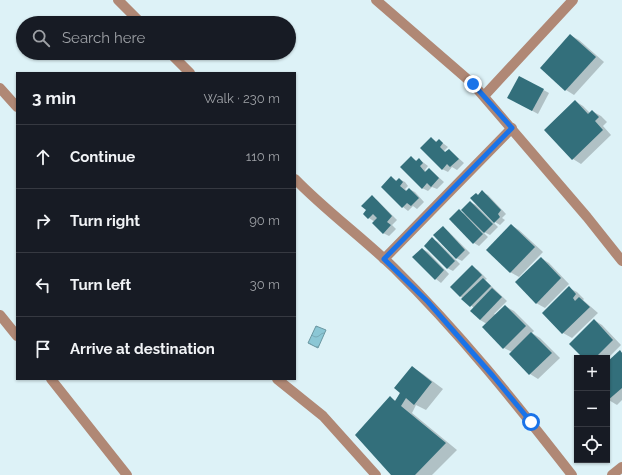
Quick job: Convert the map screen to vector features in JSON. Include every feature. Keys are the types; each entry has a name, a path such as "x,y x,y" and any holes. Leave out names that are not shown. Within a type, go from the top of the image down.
{"street":[{"path":"118,0 134,16"},
{"path":"376,0 473,84 587,217 622,261"},
{"path":"484,96 573,0"},
{"path":"177,60 189,72"},
{"path":"0,88 16,106"},
{"path":"384,259 512,128"},
{"path":"296,180 313,198 384,259 428,302 493,376 572,475"},
{"path":"0,315 16,335"},
{"path":"52,380 127,475"},
{"path":"278,380 323,416 376,475"},
{"path":"612,475 622,467"}],"water":[{"path":"316,326 326,330 318,348 308,343"}],"building":[{"path":"570,34 596,57 565,91 540,68"},
{"path":"519,76 544,89 532,111 507,98"},
{"path":"575,100 588,114 592,110 599,117 595,121 603,130 572,160 544,130"},
{"path":"431,137 436,142 439,139 443,143 440,147 445,152 449,149 459,159 450,167 447,164 442,170 420,148"},
{"path":"411,156 416,161 419,158 423,163 420,166 425,172 429,168 439,178 431,187 427,183 422,189 400,167"},
{"path":"391,176 396,181 399,178 403,182 400,186 406,191 409,188 419,198 411,206 407,203 402,208 381,187"},
{"path":"482,190 501,210 498,214 500,217 494,223 470,198 476,193 478,195"},
{"path":"372,195 392,216 387,222 391,225 383,234 372,223 377,218 373,214 368,219 363,214 366,210 361,206"},
{"path":"470,201 493,224 484,233 461,210"},
{"path":"459,209 483,234 473,244 449,219"},
{"path":"511,224 535,247 510,273 486,250"},
{"path":"443,226 465,250 456,259 433,235"},
{"path":"432,237 455,261 447,269 424,246"},
{"path":"422,248 444,270 435,280 412,257"},
{"path":"541,257 561,278 536,304 515,282"},
{"path":"472,265 482,275 460,297 450,287"},
{"path":"483,278 491,286 470,307 461,299"},
{"path":"569,286 576,294 573,298 575,301 579,297 590,307 562,334 542,313"},
{"path":"492,288 502,297 480,320 470,311"},
{"path":"505,305 526,326 503,349 482,327"},
{"path":"594,319 613,340 598,355 580,355 569,344"},
{"path":"531,332 552,353 529,375 509,354"},
{"path":"620,350 622,353 622,388 610,398 610,391 610,359"},
{"path":"412,366 432,382 414,405 406,398 401,406 446,443 415,475 391,475 355,435 390,396 395,401 400,393 394,388"}],"route":[{"path":"473,84 512,128 384,259 428,302 531,422"}]}
